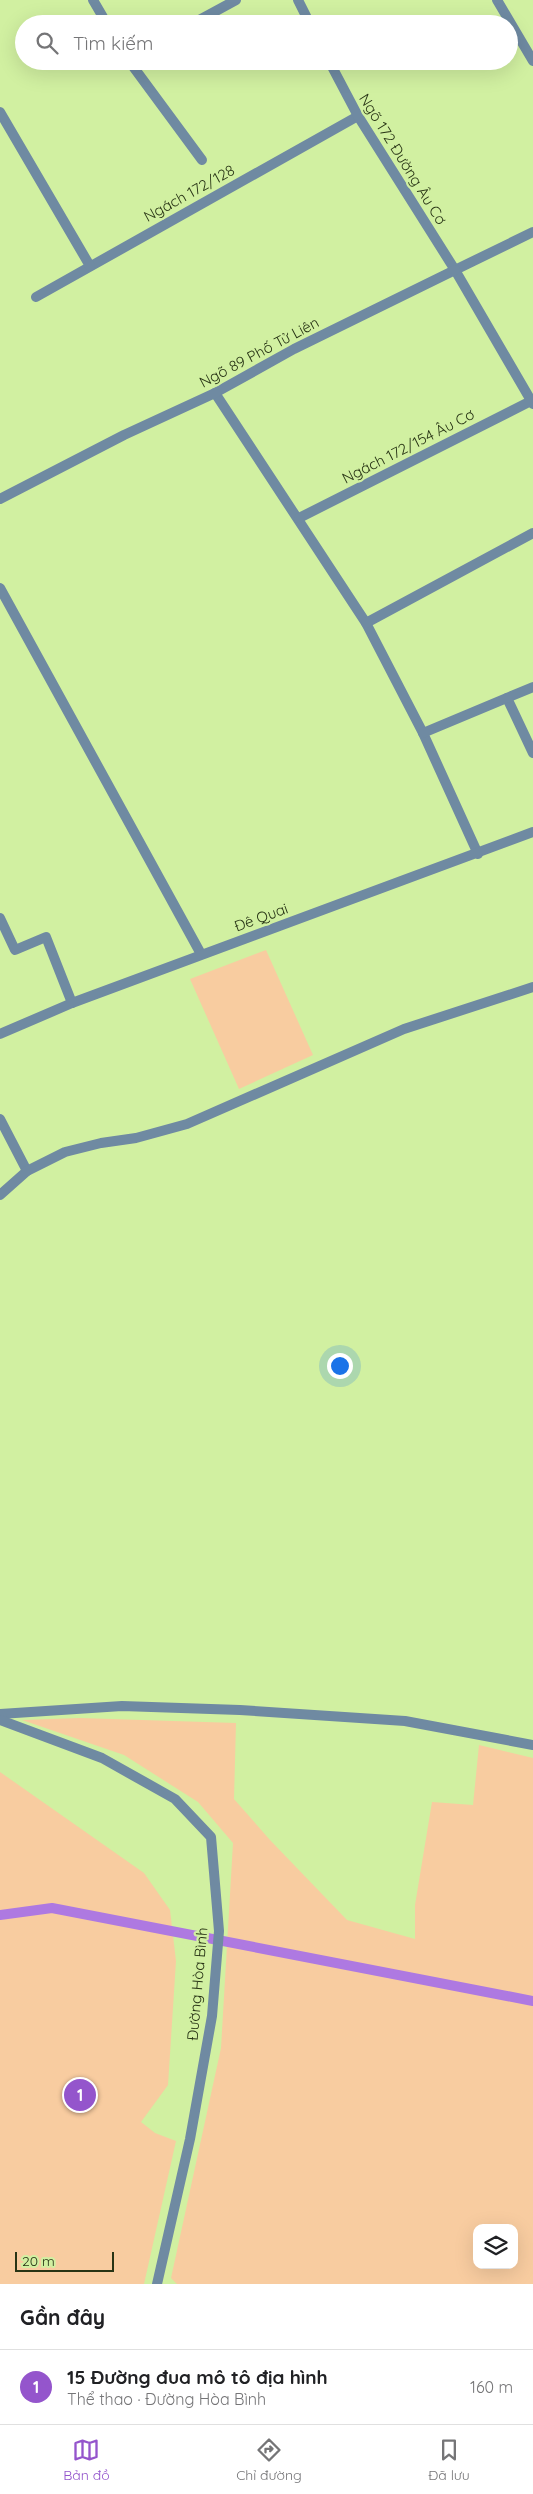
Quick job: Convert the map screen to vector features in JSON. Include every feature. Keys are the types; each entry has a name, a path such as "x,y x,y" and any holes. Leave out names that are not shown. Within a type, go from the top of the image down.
{"street":[{"path":"93,0 102,15"},
{"path":"208,15 236,0"},
{"path":"298,0 306,15"},
{"path":"497,0 506,15"},
{"path":"518,36 533,61"},
{"path":"136,70 202,160"},
{"name":"Ngõ 172 Đường Âu Cơ","path":"334,70 358,116 455,270 532,402"},
{"path":"0,112 90,266"},
{"name":"Ngách 172/128","path":"36,297 358,116"},
{"name":"Ngõ 89 Phố Tử Liên","path":"0,499 124,435 215,393 294,350 533,232"},
{"path":"215,393 299,518 366,623 423,733 478,854"},
{"name":"Ngách 172/154 Âu Cơ","path":"299,518 532,402"},
{"path":"366,623 533,533"},
{"path":"0,588 201,954"},
{"path":"423,733 533,686"},
{"path":"507,698 533,753"},
{"name":"Đê Quai","path":"0,1034 72,1003 201,954 478,854 533,832"},
{"path":"0,918 15,950 46,937 72,1003"},
{"path":"0,1195 27,1171 65,1152 101,1143 136,1138 186,1124 404,1029 533,987"},
{"path":"0,1119 27,1171"},
{"path":"0,1714 122,1706 240,1710 405,1721 533,1745"},
{"name":"Đường Hòa Bình","path":"0,1720 102,1758 175,1798 211,1836 219,1932 212,2016 190,2138 157,2284"}],"shaded area":[{"path":"266,950 313,1055 239,1089 190,979"},
{"path":"80,1718 236,1723 234,1799 270,1840 347,1920 415,1939 415,1905 432,1802 473,1805 479,1745 533,1758 533,2284 177,2284 171,2278 221,2048 233,1843 198,1802 124,1755 22,1720"},
{"path":"0,1772 144,1873 170,1910 176,1961 168,2085 141,2122 155,2133 176,2141 144,2284 0,2284"}],"waterway":[{"path":"0,1915 52,1908 533,2001"}],"place":[{"name":"15 Đường đua mô tô địa hình","path":"80,2095"}]}
